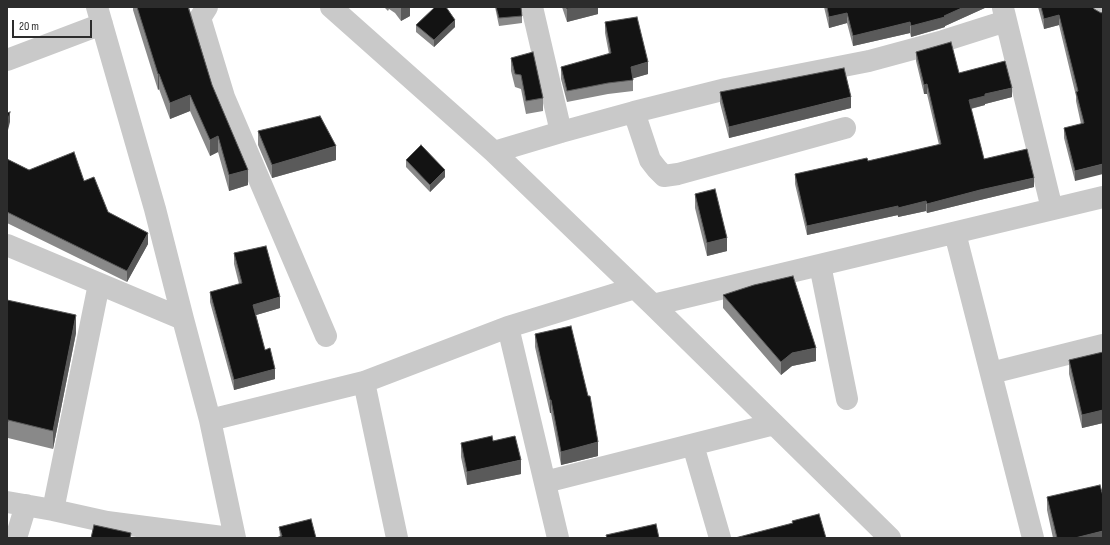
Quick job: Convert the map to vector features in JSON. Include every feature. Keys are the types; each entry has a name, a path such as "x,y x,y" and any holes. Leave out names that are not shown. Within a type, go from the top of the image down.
{"street":[{"path":"207,7 200,18 224,97 326,336"},
{"path":"331,7 494,152 653,305 890,538"},
{"path":"532,7 561,132"},
{"path":"494,152 634,112 726,89 869,60 943,41 1005,14 1052,209"},
{"path":"7,60 99,16 155,209 210,420 235,538"},
{"path":"634,112 650,160 657,170 664,176 678,174 845,128"},
{"path":"653,305 1103,197"},
{"path":"955,233 1033,538"},
{"path":"7,245 183,319"},
{"path":"820,265 847,399"},
{"path":"53,510 99,284"},
{"path":"210,420 364,382 508,327 635,288"},
{"path":"508,327 558,538"},
{"path":"991,374 1103,345"},
{"path":"364,382 398,538"},
{"path":"545,482 774,424"},
{"path":"693,445 720,538"},
{"path":"16,538 17,504 53,510 158,533 230,538"}],"building":[{"path":"137,7 188,7 212,85 248,170 229,175 218,136 210,140 190,95 170,103 158,74"},
{"path":"435,7 446,7 455,20 434,40 416,25"},
{"path":"496,7 521,7 522,16 499,18"},
{"path":"827,7 964,7 944,16 945,17 911,26 910,22 853,36 847,13 829,17"},
{"path":"1041,7 1093,7 1101,13 1103,12 1103,164 1075,171 1064,128 1084,123 1076,92 1078,91 1059,15 1044,19"},
{"path":"637,17 648,62 631,67 633,80 567,91 561,67 611,53 605,22"},
{"path":"951,42 959,73 1005,61 1012,88 985,94 985,96 969,100 984,159 1027,149 1034,178 927,204 926,201 898,208 898,206 807,226 795,174 867,158 868,161 941,144 927,84 924,85 916,52"},
{"path":"533,52 543,98 526,101 521,75 515,74 511,58"},
{"path":"844,68 851,97 729,127 720,92"},
{"path":"10,112 7,123 7,113"},
{"path":"320,116 336,146 272,165 258,131"},
{"path":"421,145 445,170 430,185 406,160"},
{"path":"74,152 84,181 94,177 108,212 148,233 127,271 7,212 7,159 29,170"},
{"path":"715,189 727,238 707,243 695,194"},
{"path":"266,246 280,297 253,305 265,350 270,348 275,369 234,380 210,292 242,283 234,253"},
{"path":"793,276 816,348 792,353 781,362 723,295 754,285"},
{"path":"7,300 76,315 53,431 7,421"},
{"path":"571,326 588,396 590,396 598,442 561,452 551,400 535,334"},
{"path":"1103,352 1103,410 1082,415 1069,360"},
{"path":"492,436 493,441 515,436 521,460 467,472 461,443"},
{"path":"1100,485 1103,496 1103,531 1075,538 1057,538 1047,497"},
{"path":"819,514 826,538 735,538 793,523 792,521"},
{"path":"311,519 316,538 276,538 282,536 279,527"},
{"path":"656,524 659,538 607,538 606,535"},
{"path":"94,525 131,533 130,538 91,538"}]}
